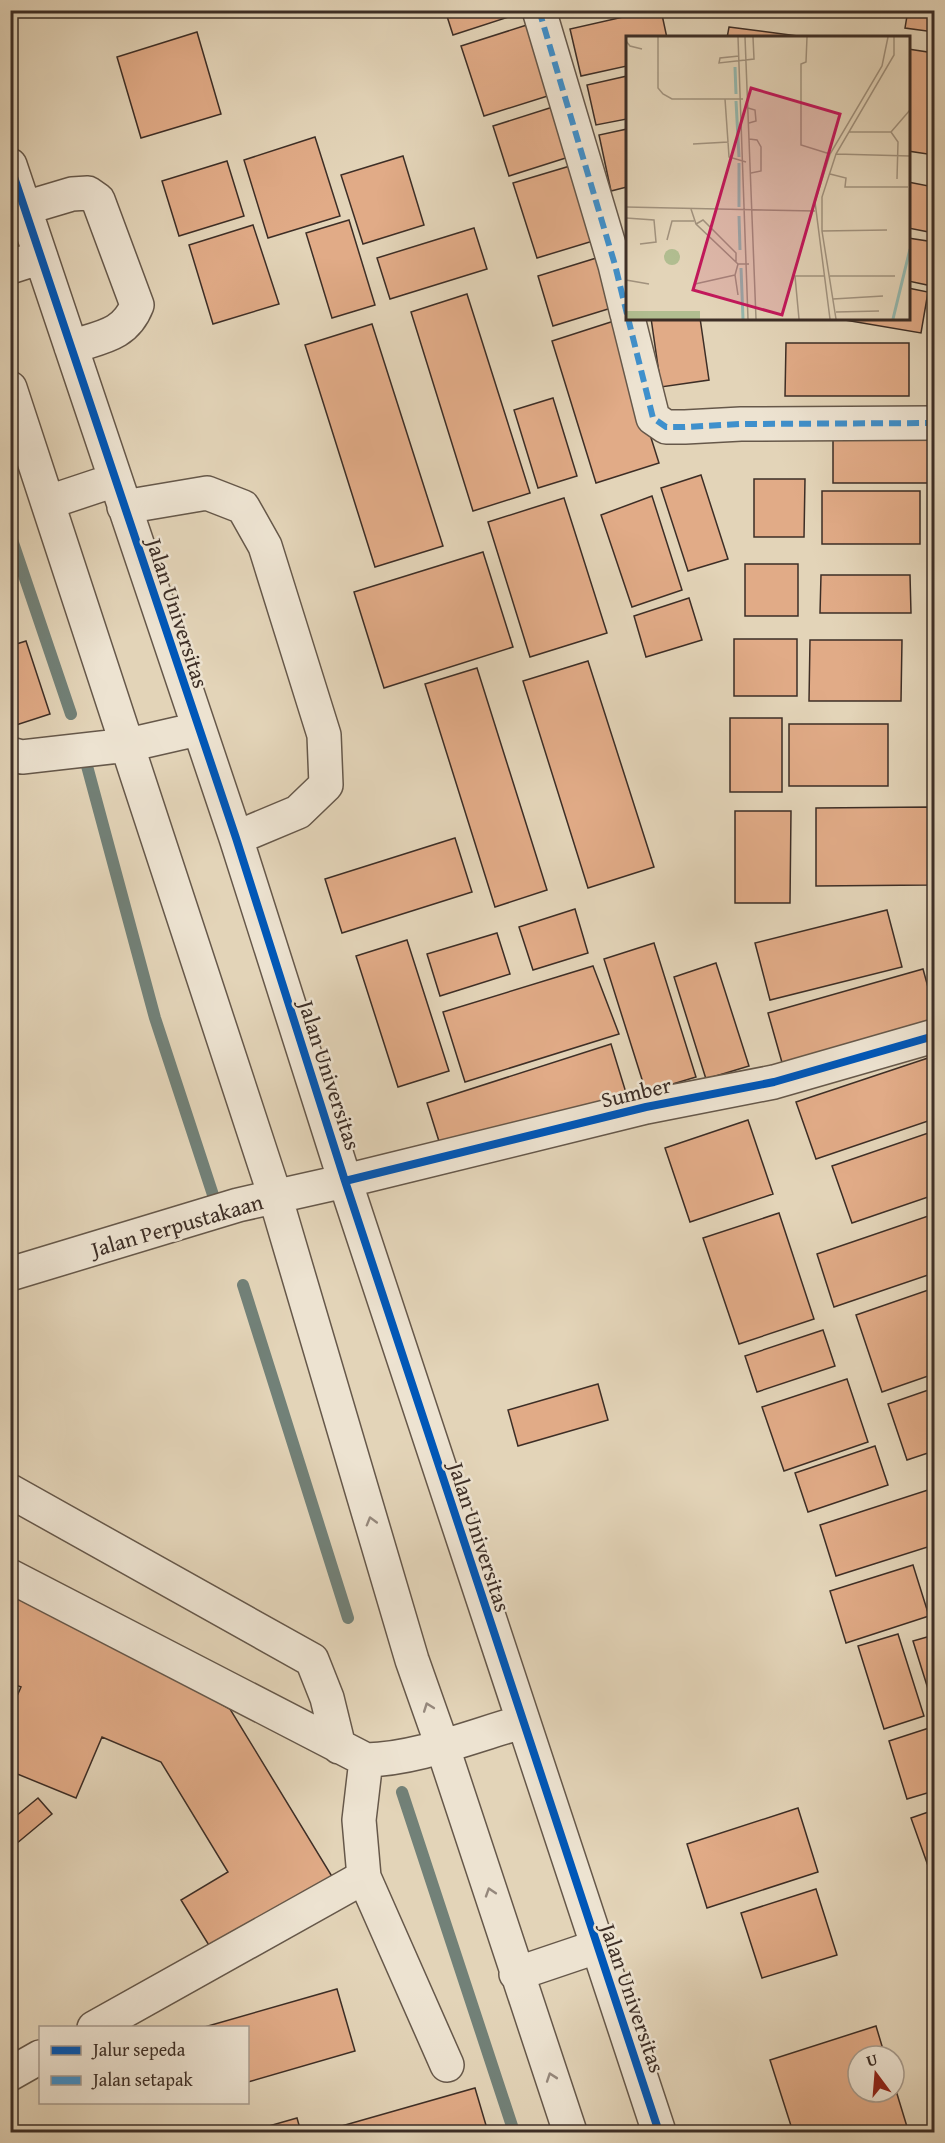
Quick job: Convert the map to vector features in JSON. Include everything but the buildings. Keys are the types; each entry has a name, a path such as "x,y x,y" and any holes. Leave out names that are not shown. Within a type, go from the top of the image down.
{"street":[{"path":"539,10 626,308"},
{"name":"Jalan Universitas","path":"10,165 25,208 26,262 71,347 236,838 345,1181 659,2133"},
{"path":"25,208 72,194 88,193 98,200 137,304 132,318 118,331 71,347"},
{"path":"629,320 653,418 666,427 741,424 934,423"},
{"path":"10,388 21,452 49,502 275,1196 412,1660 570,2133"},
{"path":"49,502 120,494 207,493 243,507 265,546 324,735 326,785 298,812 236,838"},
{"path":"10,754 22,757 128,745 198,729"},
{"name":"Sumber","path":"345,1181 646,1107 774,1082 934,1036"},
{"name":"Jalan Perpustakaan","path":"10,1274 238,1205 345,1181"},
{"path":"10,1491 312,1660 352,1754 364,1877 447,2066"},
{"path":"10,1576 352,1754 384,1760 522,1722"},
{"path":"98,2026 364,1877"},
{"path":"516,1974 597,1947"},
{"path":"10,2074 39,2058"}],"waterway":[{"path":"10,534 71,714"},
{"path":"87,766 155,1018 215,1201"},
{"path":"243,1285 348,1618"},
{"path":"402,1792 514,2132"}],"marked path":[{"path":"539,10 615,265 626,310"},
{"path":"628,320 653,418 666,427 741,424 934,423"}],"cycle path":[{"path":"10,165 236,838 345,1181 659,2132"},
{"path":"345,1181 646,1107 774,1082 934,1036"}]}
